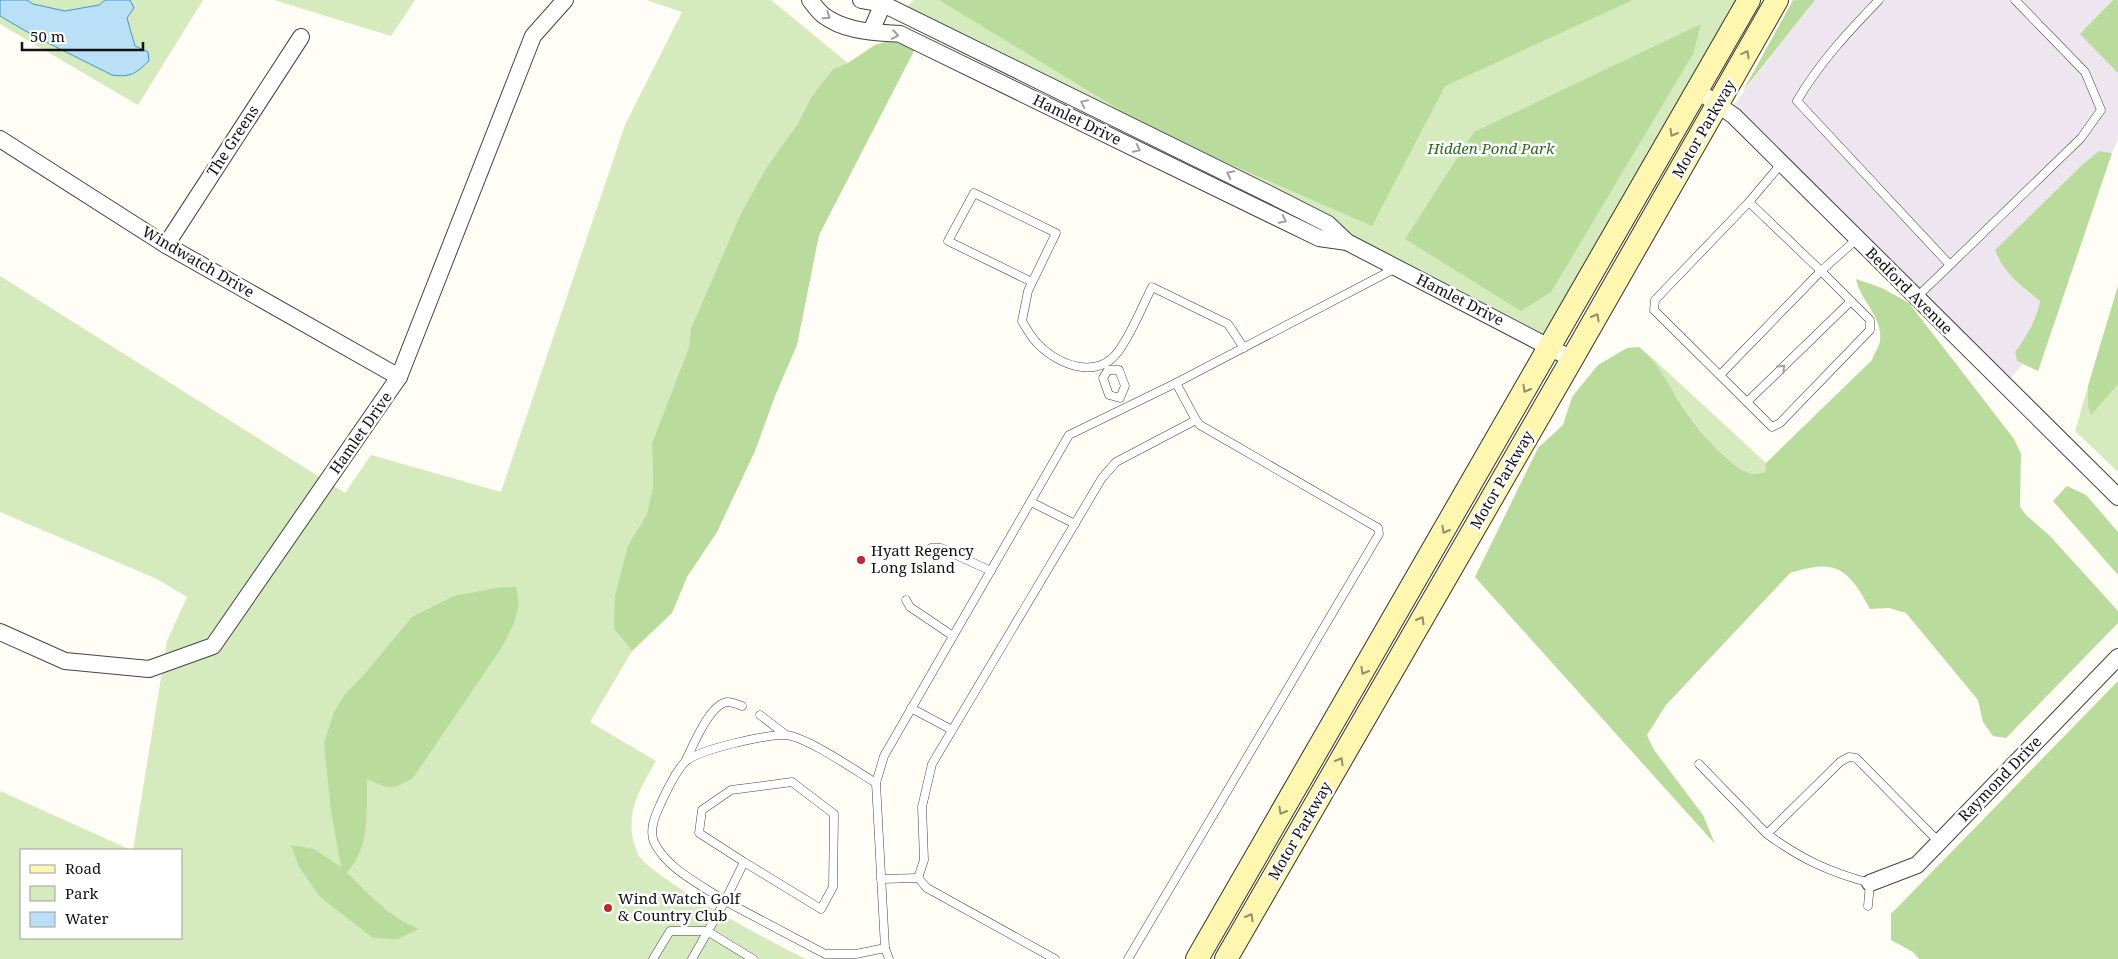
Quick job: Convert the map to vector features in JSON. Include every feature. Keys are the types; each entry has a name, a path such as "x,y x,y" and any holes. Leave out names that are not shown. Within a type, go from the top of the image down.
{"main road":[{"name":"Motor Parkway","path":"1197,959 1748,0"},
{"name":"Motor Parkway","path":"1226,959 1777,0"}],"street":[{"name":"Hamlet Drive","path":"0,632 65,661 149,669 213,646 399,377 533,36 565,0"},
{"name":"Hamlet Drive","path":"810,0 824,16 854,30 900,34 1319,238 1347,242"},
{"name":"Hamlet Drive","path":"861,0 884,4 1268,193 1328,224 1347,242 1572,359"},
{"path":"871,31 884,4"},
{"name":"The Greens","path":"166,245 301,37"},
{"name":"Bedford Avenue","path":"1697,90 1734,116 2118,497"},
{"name":"Windwatch Drive","path":"0,139 166,245 399,377"},
{"name":"Raymond Drive","path":"1870,883 1917,865 2118,657"}],"lane":[{"path":"1879,0 1848,31 1806,85 1797,102 1950,265"},
{"path":"1916,298 2081,138 2100,110 2085,72 2015,0"},
{"path":"1750,202 1870,320 1870,330 1780,423 1772,426 1654,310 1655,300 1750,202 1781,164"},
{"path":"1032,282 948,241 974,193 1056,233 1032,282 1023,307 1022,321 1036,342 1053,358 1071,366 1093,368 1107,366 1119,370 1125,386 1120,398 1123,409"},
{"path":"1720,375 1821,271 1857,240"},
{"path":"890,959 885,948 876,783 884,756 1069,435 1176,383 1396,268"},
{"path":"1120,398 1109,395 1103,378 1107,366 1119,350 1152,287 1228,324 1244,348"},
{"path":"1747,402 1851,301"},
{"path":"1128,959 1379,534 1378,528 1196,420 1176,383"},
{"path":"918,878 924,860 922,807 932,764 1075,524 1106,473 1116,462 1196,420"},
{"path":"1031,502 1075,524"},
{"path":"923,554 931,548 941,548 991,571"},
{"path":"906,600 910,607 953,636"},
{"path":"742,706 727,702 718,705 710,713 685,762 665,795 653,820 652,839 664,860 725,901 825,954 856,954 885,948"},
{"path":"911,708 952,730"},
{"path":"760,716 786,735 806,742 876,783"},
{"path":"685,762 706,751 746,740 786,735"},
{"path":"1767,834 1840,762 1850,757 1856,758 1939,842"},
{"path":"1699,764 1767,834 1794,854 1838,875 1870,883 1868,906"},
{"path":"792,782 834,814 833,887 821,909 744,862 700,833 702,810 732,790 792,782"},
{"path":"692,959 725,901 744,862"},
{"path":"881,879 918,878 927,888 1055,959"},
{"path":"653,959 670,930 707,931 753,959"}],"shaded area":[{"path":"1815,0 2113,0 2081,34 2118,73 2118,140 2112,153 2099,151 2082,165 1995,250 1998,259 2026,291 2040,301 2028,335 2015,352 2017,361 2023,364 2007,382 1731,108"}],"green space":[{"path":"0,0 203,0 138,105 0,24"},
{"path":"274,0 415,0 391,36"},
{"name":"Wind Watch Golf & Country Club","path":"647,0 771,0 848,63 833,69 812,96 797,125 741,213 691,328 689,347 652,443 653,486 647,514 628,545 614,629 632,651 590,722 656,761 638,794 632,816 633,841 638,854 647,865 716,910 806,959 0,959 0,791 129,849 20,849 20,939 182,939 182,849 133,849 167,641 187,597 157,579 0,512 0,276 345,493 371,455 501,492 625,125 682,12"},
{"name":"Hidden Pond Park","path":"914,0 1749,0 1550,347 902,12"},
{"path":"939,0 1633,0 1445,86 1372,226 1156,132"},
{"path":"1793,0 1815,0 1743,91"},
{"path":"2113,0 2118,0 2118,73 2080,34"},
{"path":"1701,24 1693,54 1551,292 1521,311 1405,239 1474,132"},
{"path":"910,34 914,51 819,235 797,345 775,396 755,451 717,532 687,577 672,613 632,651 614,629 615,596 628,545 647,514 653,486 652,443 689,347 691,328 741,213 767,167 797,125 812,96 833,69 848,63 875,45"},
{"path":"2099,151 2112,153 2038,371 2017,361 2015,352 2030,328 2040,301 2007,271 1995,250 2082,165"},
{"path":"1856,279 1882,288 1909,303 2014,439 2021,454 2020,507 2027,516 2050,536 2118,611 2118,623 2006,738 1993,736 1983,722 1978,700 1906,613 1889,608 1870,609 1855,584 1839,570 1830,567 1819,567 1790,573 1666,705 1647,735 1654,750 1703,815 1715,844 1475,577 1538,448 1563,425 1572,397 1598,365 1627,348 1639,347 1646,353 1664,376 1690,417 1725,457 1744,471 1753,474 1765,472 1766,463 1872,360 1880,341 1880,332 1875,316 1858,287"},
{"path":"2118,286 2118,472 2075,431"},
{"path":"2118,286 2118,384 2091,415 2088,406 2088,386"},
{"path":"1648,354 1766,463 1765,472 1754,474 1740,469 1725,457 1695,423"},
{"path":"2067,486 2086,495 2118,532 2118,575 2053,501"},
{"path":"516,587 519,604 514,623 502,647 413,778 394,787 385,787 367,779 367,817 364,840 355,862 347,873 389,912 419,929 398,939 373,938 320,897 299,867 291,845 314,849 341,867 331,811 324,743 334,712 345,694 363,676 412,617 454,596 496,588"},
{"path":"2118,681 2118,959 1919,959 1913,952 1891,940 1891,914"}],"water":[{"path":"0,0 27,0 33,4 65,11 99,5 105,0 130,0 134,8 127,18 135,46 148,52 149,61 133,74 124,76 112,75 36,37 0,16"}],"place":[{"name":"Hyatt Regency Long Island","path":"861,560"},
{"name":"Wind Watch Golf & Country Club","path":"608,908"}]}
